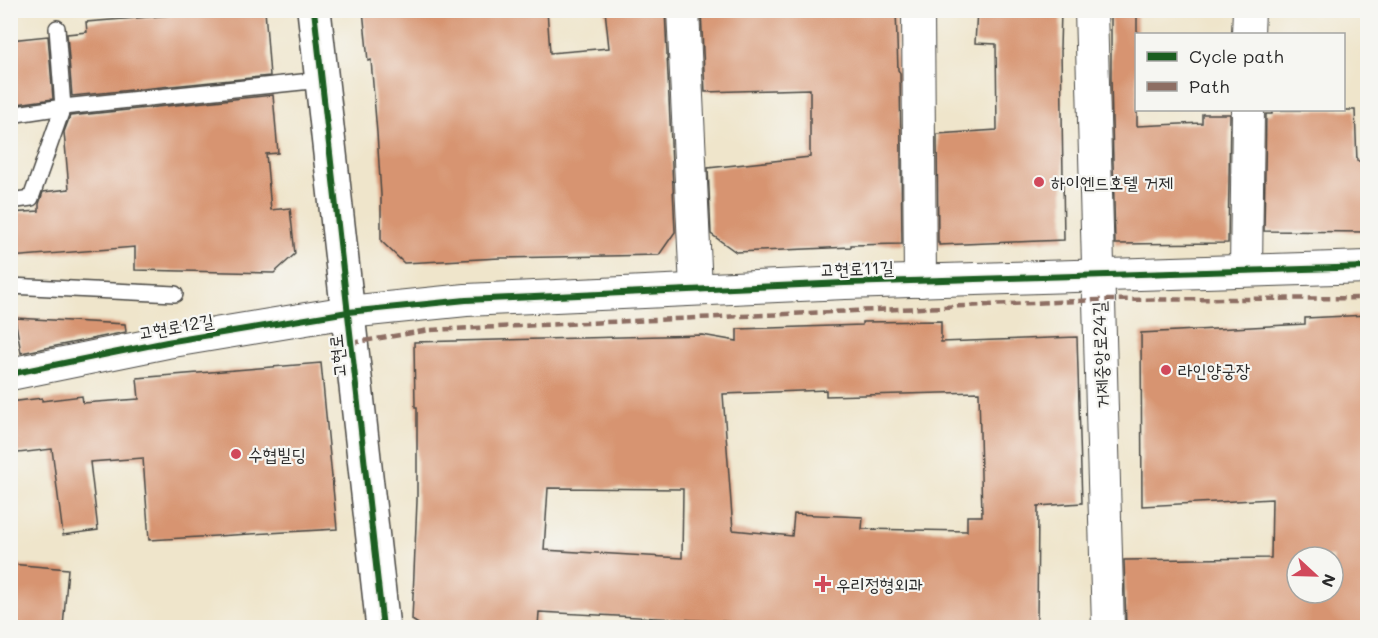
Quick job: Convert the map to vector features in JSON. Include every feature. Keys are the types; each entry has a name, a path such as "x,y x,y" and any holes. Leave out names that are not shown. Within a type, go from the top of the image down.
{"street":[{"name":"고현로","path":"314,10 383,627"},
{"path":"683,10 696,290"},
{"path":"918,10 920,280"},
{"name":"거제중앙로24길","path":"1091,10 1108,627"},
{"path":"1248,33 1249,10"},
{"path":"1246,270 1248,111"},
{"name":"고현로11길","path":"348,312 466,300 920,280 1368,267"},
{"name":"고현로12길","path":"10,374 167,342 348,312"}],"lane":[{"path":"10,201 31,198 63,107 57,28"},
{"path":"10,115 63,107 321,80"},
{"path":"10,286 175,294"}],"building":[{"path":"236,10 265,10 270,76 72,96 67,34 87,32 86,22"},
{"path":"363,10 547,10 550,53 609,48 605,10 665,10 675,232 659,255 500,258 404,263 381,241 377,133 371,60 368,61"},
{"path":"701,10 896,10 898,70 900,73 902,244 736,252 711,234 708,168 810,157 810,89 705,92"},
{"path":"977,10 1061,10 1064,240 939,245 938,243 937,134 997,130 996,44 975,43"},
{"path":"1111,10 1137,10 1135,111 1137,111 1137,126 1202,123 1202,114 1230,114 1228,243 1115,244"},
{"path":"48,36 53,99 10,105 10,40"},
{"path":"273,95 278,153 266,154 271,210 290,208 295,254 274,273 135,270 135,247 10,257 10,213 39,211 43,192 69,189 64,132 70,116"},
{"path":"1355,110 1357,161 1368,161 1368,232 1264,231 1266,114 1272,114 1272,111"},
{"path":"1368,315 1368,627 1126,627 1124,560 1271,558 1272,499 1142,506 1141,333 1305,324 1305,318"},
{"path":"15,318 125,324 126,332 21,353"},
{"path":"941,321 941,342 1077,337 1082,503 1038,506 1037,627 734,627 735,622 539,612 538,627 423,627 412,620 417,501 414,342 702,335 737,341 737,329 862,325 862,322","holes":["826,390 826,396 979,392 982,516 967,516 967,531 862,529 863,517 794,514 792,536 733,530 723,394","548,488 683,489 682,558 544,550"]},
{"name":"수협빌딩","path":"321,363 337,529 149,540 143,458 90,462 98,530 63,535 52,449 10,454 10,402 82,396 83,403 139,399 137,378"},
{"path":"10,564 68,569 63,627 10,627"}],"marked path":[{"path":"351,343 430,330 1099,300 1368,298"}],"cycle path":[{"path":"314,10 383,628"},
{"path":"10,374 167,342 348,312 466,300 845,283 1368,267"}],"place":[{"name":"하이엔드호텔 거제","path":"1039,182"},
{"name":"라인양궁장","path":"1166,370"},
{"name":"수협빌딩","path":"236,454"},
{"name":"우리정형외과","path":"823,584"}]}
